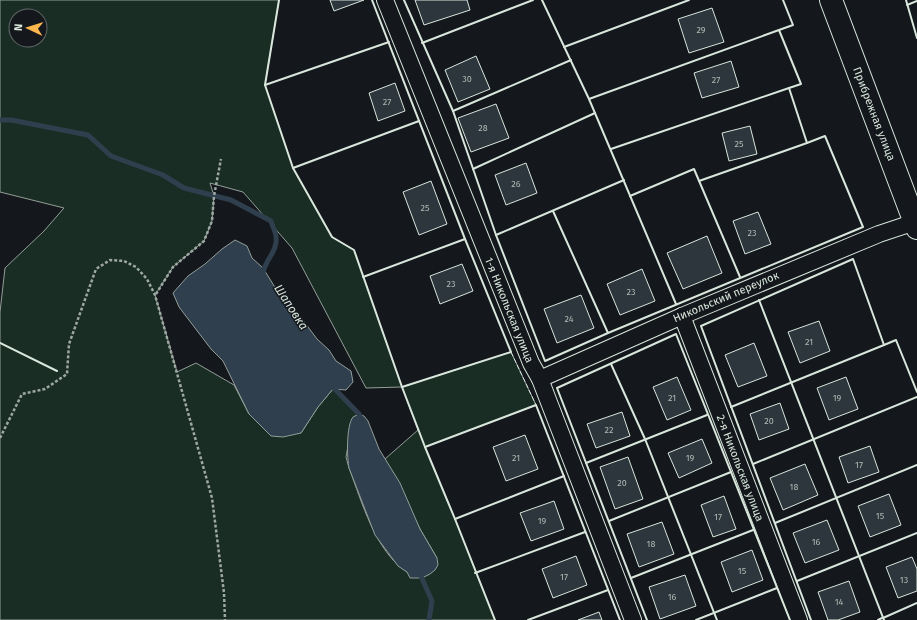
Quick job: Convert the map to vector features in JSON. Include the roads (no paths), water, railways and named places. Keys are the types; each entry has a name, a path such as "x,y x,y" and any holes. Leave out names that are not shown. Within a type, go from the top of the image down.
{"street":[{"name":"1-я Никольская улица","path":"385,0 530,363 540,379 633,620"},
{"name":"Прибрежная улица","path":"830,0 916,225"},
{"name":"Никольский переулок","path":"540,379 682,316 879,234 916,225"},
{"name":"2-я Никольская улица","path":"682,316 799,620"}],"water":[{"path":"235,240 247,246 252,258 263,268 286,305 299,315 317,339 329,350 336,361 351,371 353,382 346,390 333,389 318,407 301,433 283,437 271,436 249,414 223,361 211,349 179,307 173,293 188,276"},
{"path":"359,414 364,416 368,421 379,449 400,483 420,529 437,558 438,565 435,570 422,578 410,578 407,572 398,566 375,535 349,468 349,427 353,417"}],"waterway":[{"name":"Шаповка","path":"0,120 11,120 88,135 111,156 163,175 184,188 231,200 271,221 276,242 263,273"},
{"name":"Шаповка","path":"330,384 359,414 361,419"},
{"name":"Шаповка","path":"420,574 432,601 429,620"}]}
